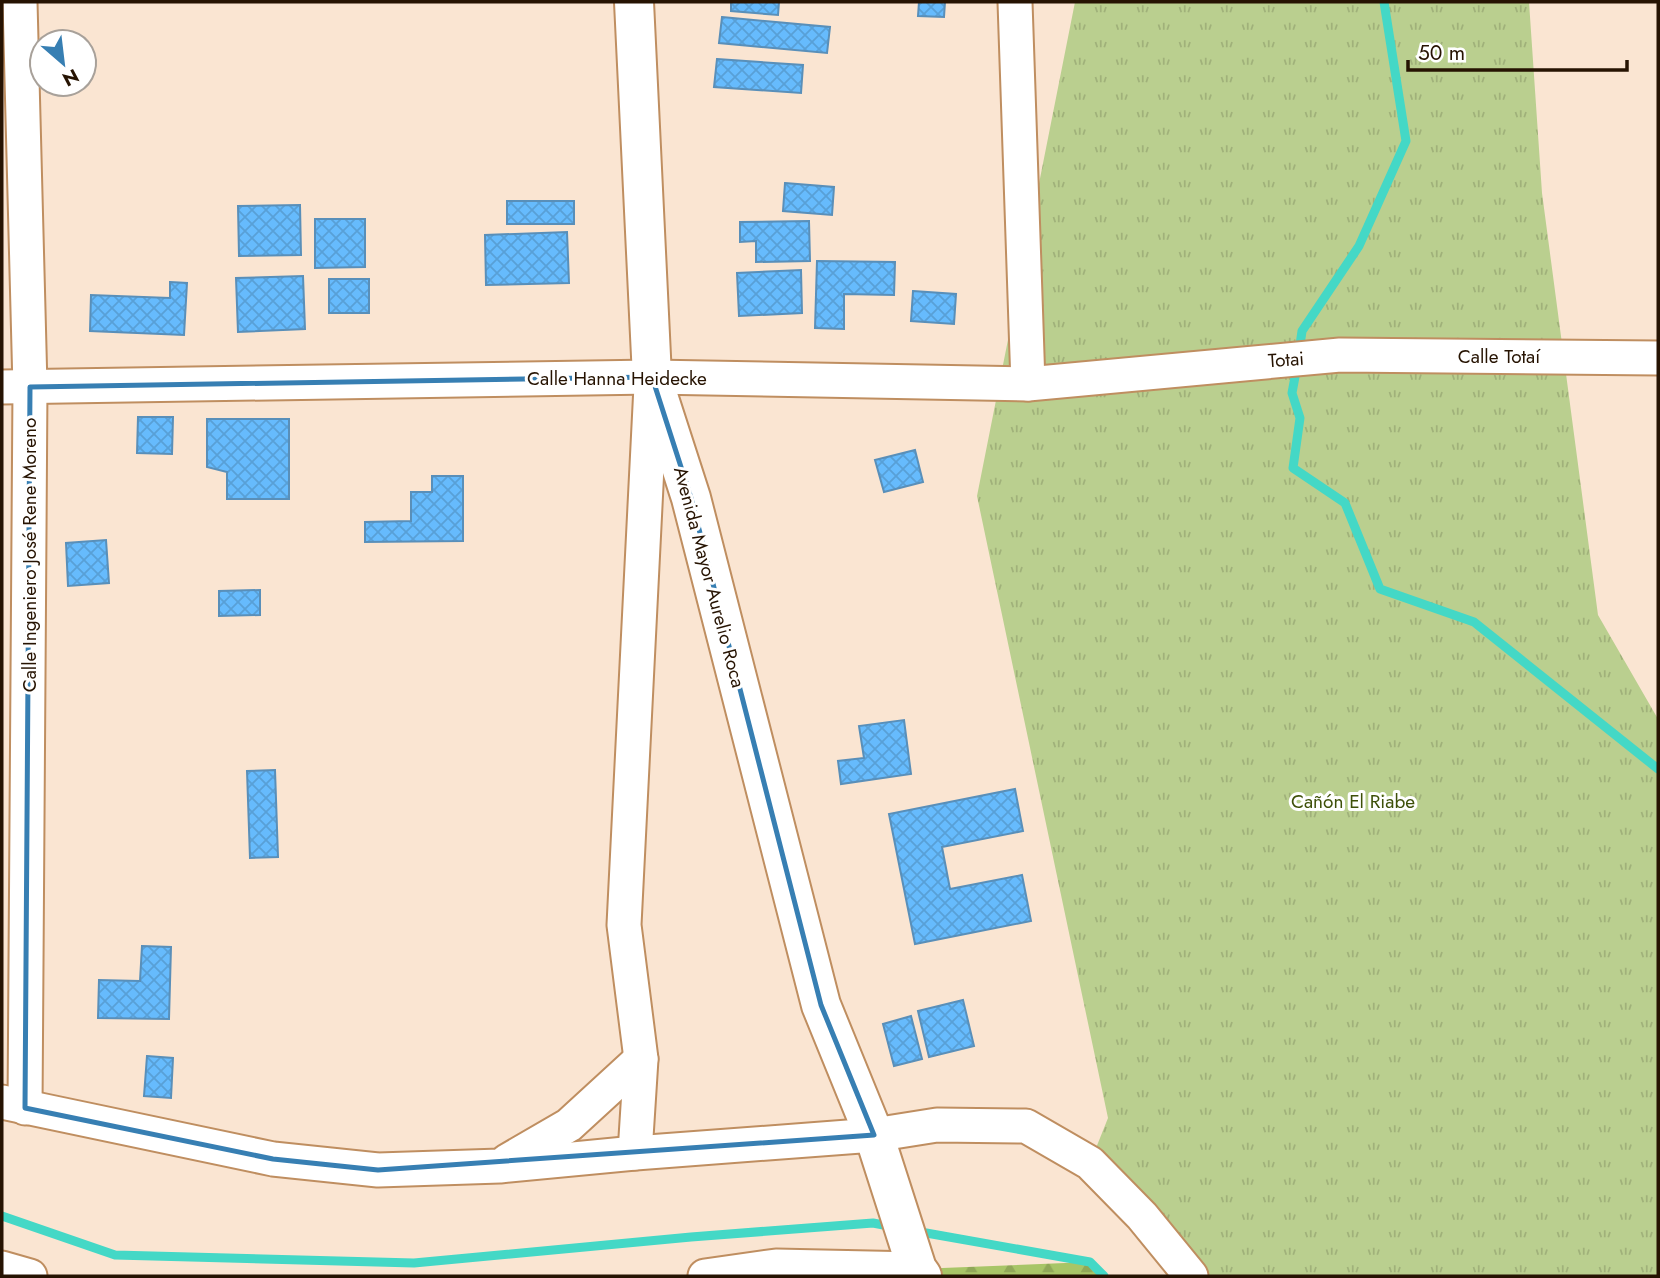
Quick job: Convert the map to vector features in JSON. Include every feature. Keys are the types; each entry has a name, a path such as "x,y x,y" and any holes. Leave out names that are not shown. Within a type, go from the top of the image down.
{"main road":[{"name":"Avenida Mayor Aurelio Roca","path":"634,2 652,377 691,498 821,1005 878,1146 915,1261"}],"street":[{"name":"Calle Ingeniero José Rene Moreno","path":"13,1105 20,2"},
{"path":"1016,2 1028,384"},
{"name":"Calle Totaí","path":"1340,355 1658,358"},
{"name":"Totai","path":"1231,363 1340,355"},
{"name":"Calle Hanna Heidecke","path":"16,387 652,377 1028,384 1231,363"},
{"path":"635,1153 640,1059 624,925 652,377"},
{"path":"500,1166 569,1125 640,1059"},
{"path":"13,1105 273,1159 378,1170 500,1166 635,1153 878,1146 937,1125 1026,1126 1090,1163 1142,1216 1191,1276"},
{"path":"705,1276 776,1266 915,1261"},
{"path":"2,1268 30,1276"}],"highlighted area":[{"path":"652,377 691,498 821,1005 874,1135 378,1170 273,1159 25,1108 30,387"}],"green space":[{"name":"Cañón El Riabe","path":"1075,2 1529,2 1542,193 1598,615 1658,719 1658,1276 1191,1276 1090,1163 1108,1118 977,496"},
{"path":"1090,1262 1104,1276 914,1276 917,1269"}],"building":[{"path":"731,2 779,2 778,15 731,11"},
{"path":"919,2 945,2 944,17 918,16"},
{"path":"722,17 830,27 827,53 719,43"},
{"path":"717,59 803,65 801,93 714,87"},
{"path":"785,183 834,187 832,215 783,211"},
{"path":"507,201 574,201 574,224 507,224"},
{"path":"300,205 301,255 239,256 238,206"},
{"path":"315,219 365,219 365,267 315,268"},
{"path":"809,221 810,261 756,262 756,241 740,242 740,222"},
{"path":"567,232 569,283 486,285 485,235"},
{"path":"817,261 895,262 894,295 844,294 844,329 815,328"},
{"path":"801,270 802,313 739,316 737,273"},
{"path":"303,276 305,329 238,332 236,278"},
{"path":"329,279 369,279 369,313 329,313"},
{"path":"170,282 187,283 184,335 90,331 91,295 170,298"},
{"path":"913,291 956,294 954,324 911,321"},
{"path":"138,417 173,417 172,454 137,453"},
{"path":"207,419 289,419 289,499 227,499 227,472 207,467"},
{"path":"915,450 923,482 884,492 875,460"},
{"path":"432,476 463,476 463,541 365,542 365,522 411,521 411,492 432,492"},
{"path":"106,540 109,583 68,586 66,543"},
{"path":"260,590 260,615 219,616 219,591"},
{"path":"904,720 911,774 841,784 838,761 864,758 859,726"},
{"path":"275,770 278,857 250,858 247,771"},
{"path":"1015,789 1023,831 942,847 950,889 1022,875 1031,921 915,944 889,814"},
{"path":"142,946 171,947 169,1019 98,1018 99,980 140,981"},
{"path":"963,1000 974,1046 929,1057 918,1011"},
{"path":"911,1016 922,1059 894,1066 883,1024"},
{"path":"147,1056 173,1058 171,1098 144,1096"}],"waterway":[{"path":"1299,352 1302,331 1359,246 1406,141 1384,2"},
{"path":"1297,366 1292,393 1300,418 1293,468 1345,503 1380,589 1474,622 1658,769"},
{"path":"2,1216 115,1255 414,1263 873,1223 894,1227"},
{"path":"915,1231 1090,1262 1104,1276"}]}
